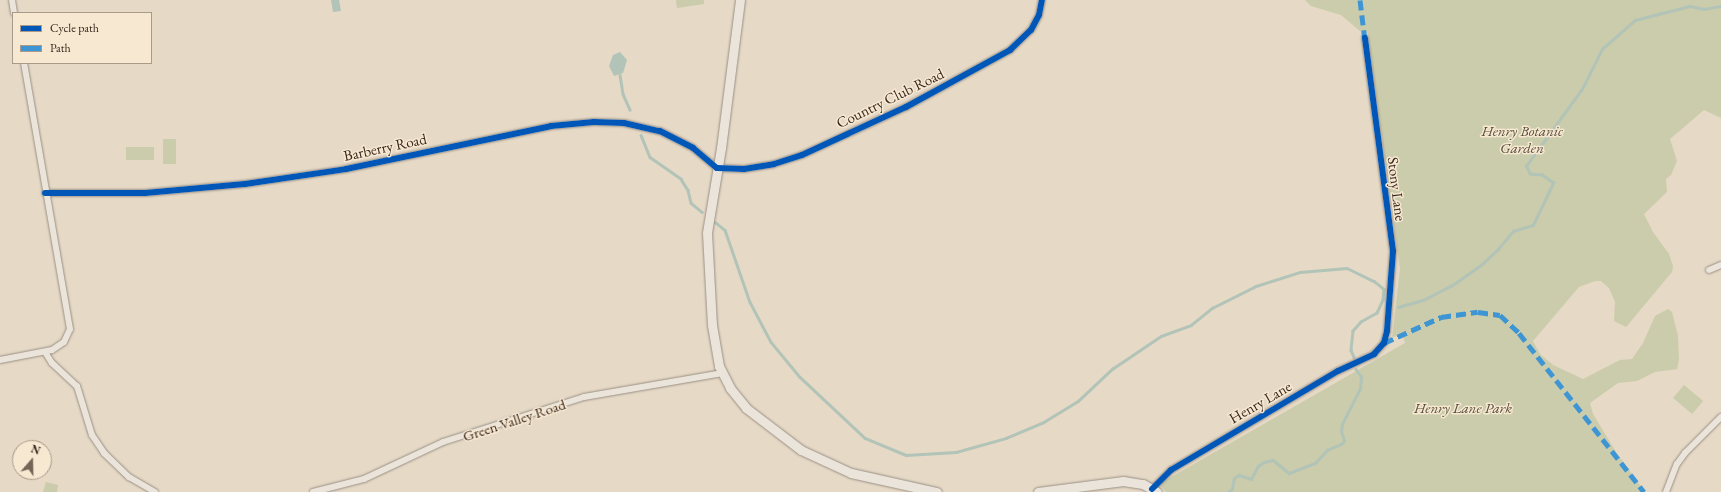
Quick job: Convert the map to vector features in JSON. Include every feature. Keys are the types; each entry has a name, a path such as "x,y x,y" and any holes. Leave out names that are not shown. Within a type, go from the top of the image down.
{"main road":[{"path":"740,0 717,168 708,218 707,250 712,325 723,373 740,402 789,443 838,468 905,489 937,492"},
{"path":"1038,492 1123,481 1138,482 1154,490"}],"street":[{"path":"12,0 14,12"},
{"name":"Country Club Road","path":"717,168 744,169 788,160 906,107 1018,44 1035,23 1042,0"},
{"name":"Stony Lane","path":"1365,38 1393,251 1388,323 1384,343"},
{"path":"0,360 46,352 64,342 70,329 45,193 24,64"},
{"name":"Barberry Road","path":"45,193 145,193 245,184 346,169 551,126 594,122 624,123 660,131 688,145 717,168"},
{"path":"1709,270 1721,265"},
{"name":"Henry Lane","path":"1154,490 1171,470 1332,375 1374,354 1384,343"},
{"path":"46,352 52,363 78,386 92,434 104,453 129,477 155,492"},
{"name":"Green Valley Road","path":"313,492 364,479 443,442 584,397 723,373"},
{"path":"1666,492 1677,464 1685,453 1721,417"}],"green space":[{"path":"676,0 704,0 704,4 677,8"},
{"path":"1305,0 1721,0 1721,118 1704,110 1670,139 1677,161 1671,175 1666,179 1667,192 1644,214 1653,232 1669,254 1673,266 1672,272 1626,327 1614,321 1615,302 1609,288 1601,281 1595,281 1579,287 1533,341 1540,354 1553,365 1583,379 1620,360 1632,359 1643,343 1655,316 1668,309 1672,312 1678,336 1679,360 1677,369 1655,372 1637,381 1618,383 1590,403 1593,414 1616,452 1645,492 1166,492 1159,484 1405,343 1402,333 1392,338 1400,269 1368,33 1360,31 1341,15 1311,6"},
{"path":"163,139 176,139 176,164 163,164"},
{"path":"126,147 154,147 154,160 126,160"},
{"path":"1684,385 1703,401 1692,414 1673,398"},
{"path":"46,482 58,485 57,492 43,492"}],"shaded area":[{"path":"331,0 339,0 341,11 333,12"},
{"path":"620,52 627,60 623,73 614,76 609,66 613,55"}],"waterway":[{"path":"1398,307 1423,300 1451,286 1480,266 1498,249 1513,231 1533,225 1553,183 1542,175 1530,174 1526,166 1582,89 1602,49 1635,20 1690,6 1704,9 1721,6"},
{"path":"620,75 623,94 630,110"},
{"path":"641,135 650,157 681,179 688,190 691,203 702,212"},
{"path":"715,222 725,230 750,302 771,342 800,377 865,438 906,455 956,452 1006,438 1042,423 1078,401 1112,369 1161,336 1191,325 1212,308 1256,286 1300,272 1347,268 1374,281 1384,289 1383,300 1377,313 1361,322 1353,331 1351,350 1354,357"},
{"path":"1228,492 1232,489 1234,478 1239,475 1251,479 1258,466 1264,462 1273,460 1289,473 1315,463 1327,450 1341,444 1344,441 1341,431 1342,424 1360,389 1361,377 1356,370"}],"marked path":[{"path":"1360,0 1365,38"},
{"path":"1384,343 1441,317 1478,312 1500,315 1519,333 1644,492"}],"cycle path":[{"path":"45,193 145,193 245,184 346,169 551,126 594,122 624,123 660,131 693,148 717,168 744,169 774,164 802,155 906,107 1010,50 1031,30 1039,15 1042,0"},
{"path":"1152,489 1171,470 1338,371 1374,354 1384,343 1387,331 1393,251 1365,38"}],"park label":[{"name":"Henry Botanic Garden","path":"1522,138"},
{"name":"Henry Lane Park","path":"1463,408"}]}
